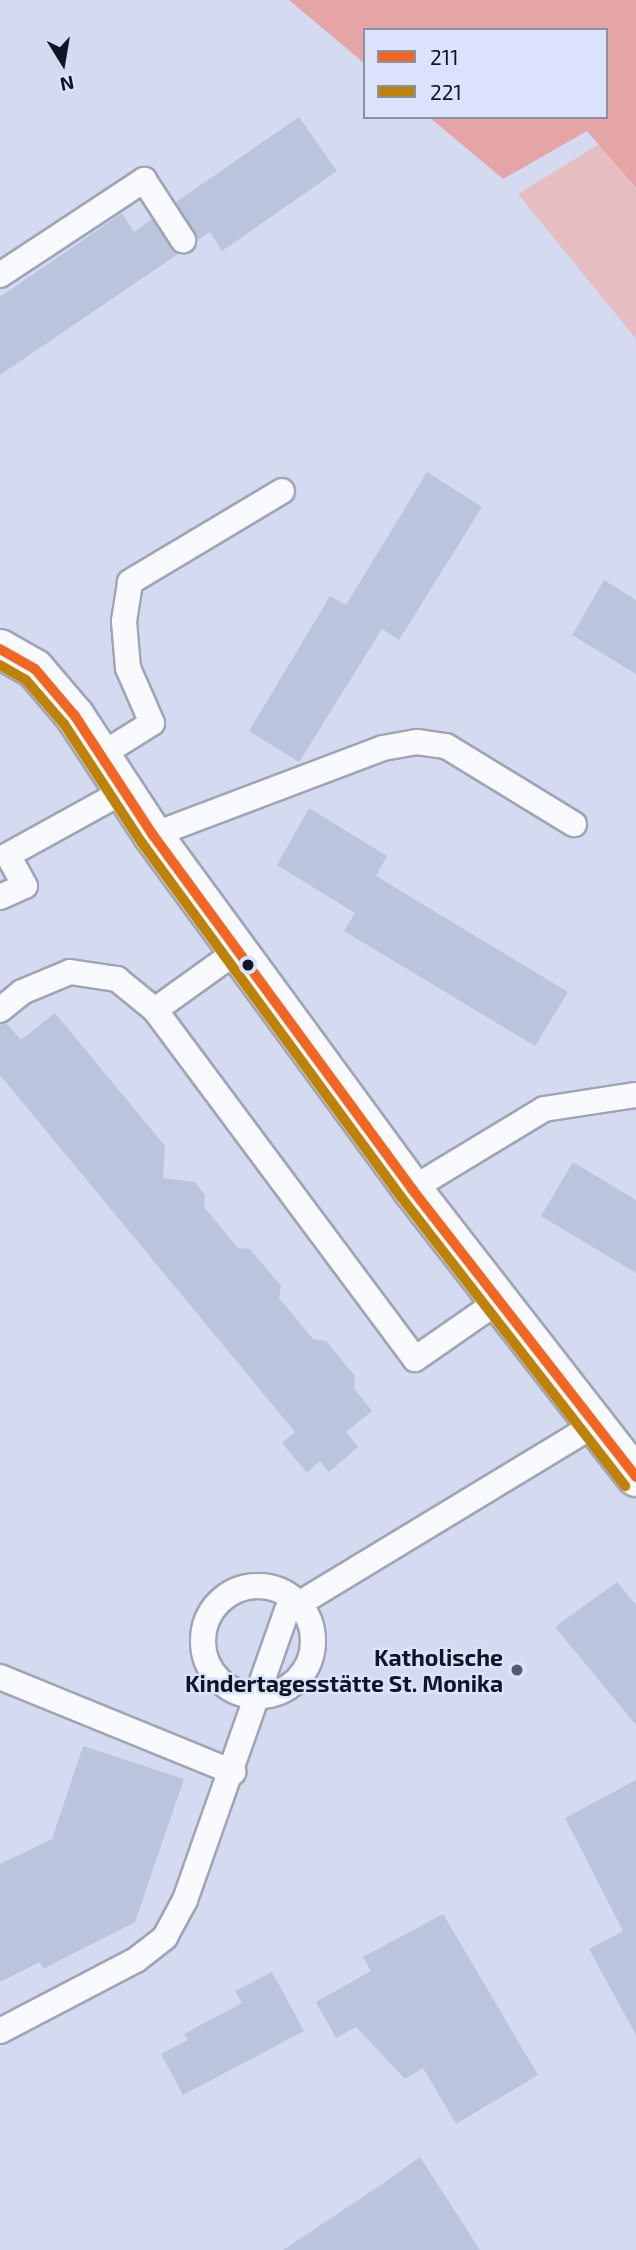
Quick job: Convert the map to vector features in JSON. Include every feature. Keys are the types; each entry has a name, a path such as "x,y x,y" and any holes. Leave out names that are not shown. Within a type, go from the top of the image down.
{"street":[{"path":"0,649 35,669 52,686 153,835 412,1189 593,1426 636,1477"}],"lane":[{"path":"0,275 144,180 183,240"},
{"path":"101,755 152,723 128,668 124,621 130,582 282,491"},
{"path":"153,835 383,748 417,742 446,746 574,824"},
{"path":"0,897 25,886 8,855 124,790"},
{"path":"155,1010 237,951"},
{"path":"0,1010 22,992 70,972 117,979 155,1010 415,1359 497,1302"},
{"path":"412,1189 544,1109 636,1095"},
{"path":"0,2031 136,1960 165,1937 186,1900 233,1772 287,1611 593,1426"},
{"path":"260,1586 281,1590 299,1603 310,1621 314,1643 309,1664 297,1681 278,1693 257,1697 236,1692 218,1679 206,1661 202,1640 208,1619 220,1601 238,1589 260,1586"},
{"path":"0,1676 233,1772"}],"shaded area":[{"path":"289,0 636,0 636,188 587,131 503,179 431,119 608,119 608,28 363,28 363,62"},
{"path":"599,144 636,189 636,339 518,194"}],"building":[{"path":"299,117 337,171 222,251 210,232 198,240 176,202"},
{"path":"122,213 134,232 152,219 178,254 0,375 0,297"},
{"path":"427,472 482,507 399,640 382,629 299,762 249,731 330,596 346,605"},
{"path":"604,580 636,600 636,674 572,635"},
{"path":"309,808 387,856 376,876 568,992 535,1046 344,931 355,913 277,865"},
{"path":"55,1013 165,1146 163,1178 195,1182 205,1195 204,1207 238,1248 250,1249 281,1286 279,1298 313,1339 326,1341 355,1376 354,1388 372,1411 346,1432 358,1447 329,1472 320,1461 307,1473 282,1443 295,1432 0,1075 0,1025 6,1023 21,1040"},
{"path":"573,1162 636,1200 636,1273 541,1216"},
{"path":"617,1582 636,1605 636,1725 555,1627"},
{"path":"83,1746 184,1779 135,1922 43,1969 40,1962 0,1982 0,1864 52,1839"},
{"path":"636,1780 636,2035 589,1949 623,1931 565,1818"},
{"path":"443,1914 538,2075 456,2124 423,2068 405,2079 356,2027 336,2038 316,2002 371,1971 363,1957"},
{"path":"272,1972 304,2031 183,2095 161,2054 188,2040 184,2034 242,2003 235,1991"},
{"path":"420,2157 480,2250 283,2250 382,2184"}],"transit line":[{"name":"211","path":"0,649 35,669 75,716 153,835 412,1189 636,1477"},
{"name":"221","path":"0,665 26,680 64,724 142,843 401,1197 625,1486"}],"place":[{"name":"Katholische Kindertagesstätte St. Monika","path":"517,1670"}]}
